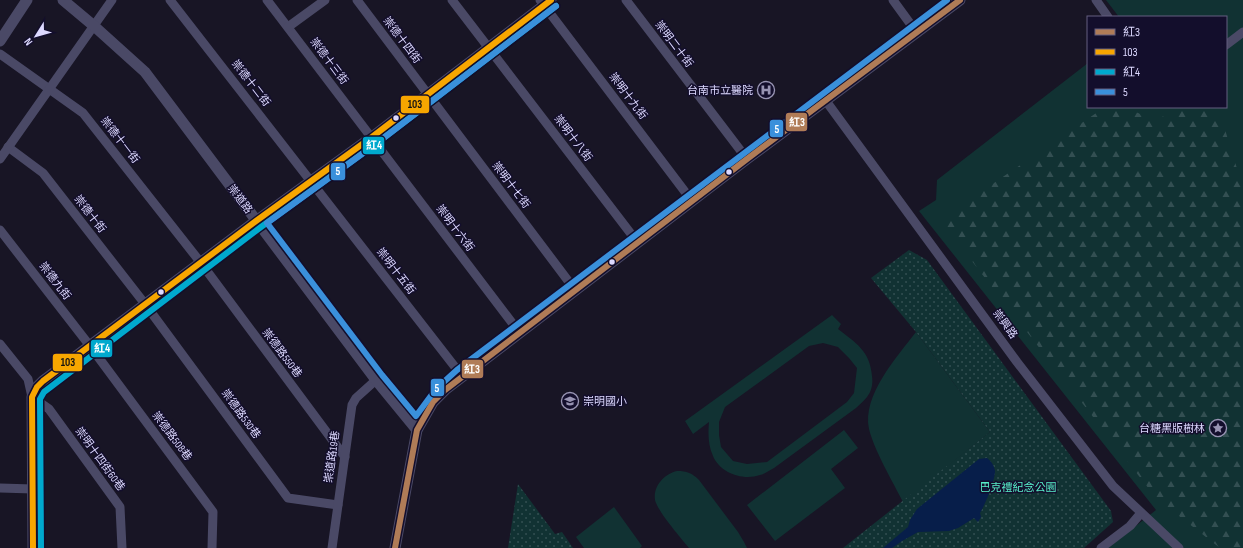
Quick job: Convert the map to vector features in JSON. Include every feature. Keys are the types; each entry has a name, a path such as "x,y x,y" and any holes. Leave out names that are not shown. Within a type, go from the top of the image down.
{"street":[{"path":"0,41 27,0"},
{"name":"崇道路","path":"63,0 145,72 376,380 417,430"},
{"path":"0,159 112,0"},
{"name":"崇德十二街","path":"170,0 312,182"},
{"name":"崇德十三街","path":"267,0 372,137"},
{"path":"288,27 324,0"},
{"name":"崇德十四街","path":"357,0 428,95"},
{"name":"崇明十八街","path":"452,0 638,243"},
{"name":"崇明二十街","path":"626,0 748,159"},
{"path":"893,0 917,33"},
{"path":"395,548 417,430 434,402 445,390 519,332 960,0"},
{"path":"1096,0 1107,16"},
{"path":"32,397 37,387 42,382 428,95 545,2"},
{"name":"崇明十九街","path":"545,2 692,201"},
{"path":"1227,44 1243,32"},
{"name":"崇德十一街","path":"0,54 83,113 201,263"},
{"name":"崇明十七街","path":"428,95 575,290"},
{"name":"崇興路","path":"826,101 1060,418 1113,486 1179,548"},
{"name":"崇明十六街","path":"372,137 519,332"},
{"name":"崇德十街","path":"8,147 43,173 145,304"},
{"name":"崇明十五街","path":"312,182 462,376"},
{"name":"崇德九街","path":"0,230 90,346"},
{"name":"崇德路550巷","path":"201,263 345,457"},
{"name":"崇德路530巷","path":"145,304 288,498 338,505"},
{"path":"0,344 28,379 32,397 33,548"},
{"name":"崇德路508巷","path":"90,346 213,512 212,548"},
{"name":"崇道路19巷","path":"332,548 353,401 376,380"},
{"name":"崇明十四街60巷","path":"32,397 49,410 120,507 122,548"},
{"path":"0,488 33,489"},
{"path":"1101,548 1130,526 1141,513"}],"green space":[{"path":"1106,0 1243,0 1243,548 1108,548 1156,510 919,211 936,200 937,180 1087,64 1087,108 1227,108 1227,16 1118,16"},
{"path":"1104,108 1129,108 1157,121 1174,108 1218,108 1243,188 1243,548 1220,548 1156,498 940,220"},
{"name":"巴克禮紀念公園","path":"909,250 927,260 1111,511 1113,522 1084,548 843,548 990,432 916,332 871,278"},
{"path":"832,315 841,324 838,329 861,348 871,367 872,387 869,395 856,408 774,468 766,473 753,477 733,474 726,471 716,462 710,448 708,430 709,422 693,434 685,421","holes":["823,343 838,347 857,368 854,393 847,402 767,462 747,464 733,461 721,447 719,435 719,422 725,407 809,346"]},
{"path":"916,332 990,432 903,502 871,437 868,416 876,390 883,377"},
{"path":"844,430 858,448 831,469 845,488 775,541 747,505"},
{"path":"677,471 689,473 699,480 738,532 747,548 689,548 665,518 655,500 656,490 661,481 668,475"},
{"path":"518,484 555,534 562,532 573,548 508,548"},
{"path":"614,507 642,546 640,548 584,548 576,537"}],"water":[{"path":"987,458 994,467 995,475 978,522 974,518 958,528 949,531 918,532 892,548 883,548 908,527 910,520 917,509 979,459"}],"transit line":[{"name":"103","path":"33,548 32,397 37,387 256,221 372,137 551,0"},
{"name":"5","path":"556,6 377,143 267,223 382,375 416,416 436,389 457,370 947,0"},
{"name":"紅3","path":"395,548 417,430 433,402 445,390 747,159 960,0"},
{"name":"紅4","path":"41,548 40,399 44,392 261,227 377,143 556,6"}],"place":[{"name":"台南市立醫院","path":"766,90"},
{"name":"崇明國小","path":"570,401"},
{"name":"台糖黑版樹林","path":"1218,428"}]}
